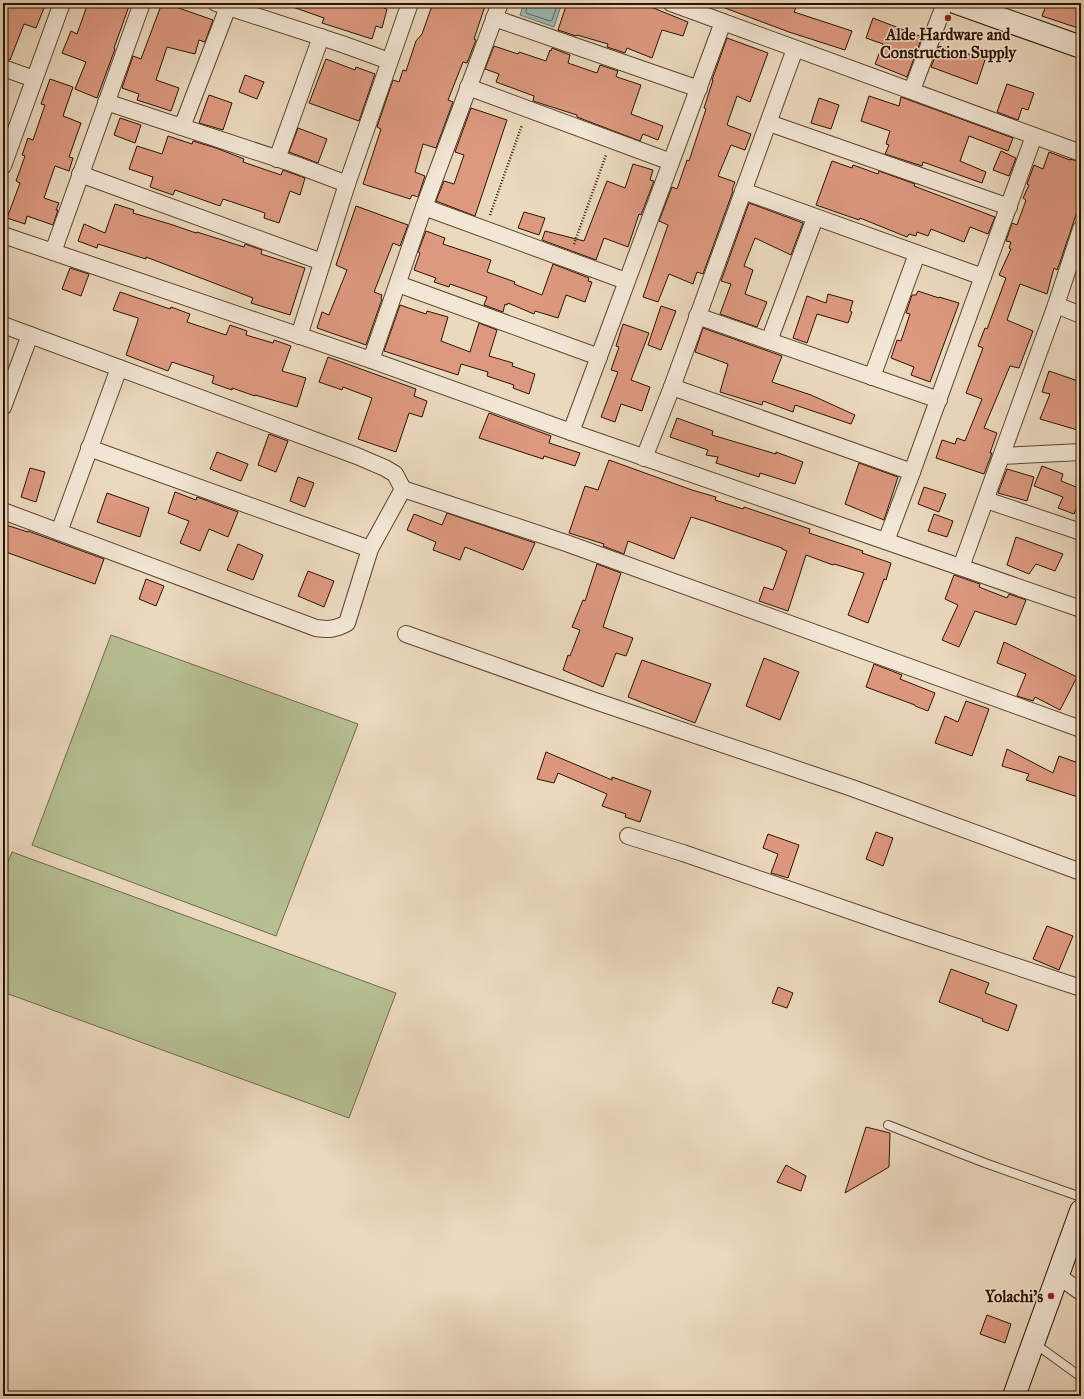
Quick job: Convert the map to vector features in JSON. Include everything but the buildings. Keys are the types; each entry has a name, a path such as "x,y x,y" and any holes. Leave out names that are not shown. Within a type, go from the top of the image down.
{"main road":[{"path":"957,3 1081,47"},
{"path":"1014,1396 1081,1210"}],"street":[{"path":"4,160 62,3"},
{"path":"53,252 142,3"},
{"path":"298,336 347,184 410,3"},
{"path":"671,3 1081,152"},
{"path":"912,90 945,3"},
{"path":"182,127 222,5 389,61"},
{"path":"371,360 424,207 497,10 698,89"},
{"path":"571,432 723,22"},
{"path":"277,158 321,37"},
{"path":"644,458 672,387 742,191 769,123 795,49"},
{"path":"3,68 34,79"},
{"path":"468,87 671,162"},
{"path":"106,102 277,158 347,184"},
{"path":"769,123 1009,207"},
{"path":"886,541 939,400 1034,136"},
{"path":"80,174 322,262"},
{"path":"742,191 983,277"},
{"path":"424,207 626,282"},
{"path":"769,341 815,218"},
{"path":"962,567 1056,305 1080,233"},
{"path":"3,235 371,360 644,458 1081,609"},
{"path":"872,377 917,254"},
{"path":"398,284 599,357"},
{"path":"1056,305 1081,315"},
{"path":"697,316 939,400"},
{"path":"3,326 356,456 385,468 395,474 403,489 566,543 1081,729"},
{"path":"3,407 30,335"},
{"path":"59,532 119,368"},
{"path":"672,387 912,472"},
{"path":"89,448 370,548"},
{"path":"1002,456 1081,452"},
{"path":"3,511 316,628 329,630 347,623 370,548 403,489"},
{"path":"986,500 1081,532"},
{"path":"406,634 852,788 1081,872"},
{"path":"628,836 1081,988"},
{"path":"1058,1276 1081,1292"}],"lane":[{"path":"888,1126 985,1163 1081,1197"},
{"path":"1033,1343 1081,1377"}],"path":[{"path":"485,230 528,109"},
{"path":"568,260 612,140"}],"green space":[{"path":"111,635 358,724 276,936 32,845"},
{"path":"12,852 396,993 349,1118 3,992 3,875"}],"water":[{"path":"524,3 562,3 554,27 520,15"}],"place":[{"name":"Alde Hardware and Construction Supply","path":"948,18"},
{"name":"Yolachi's","path":"1051,1296"}]}
